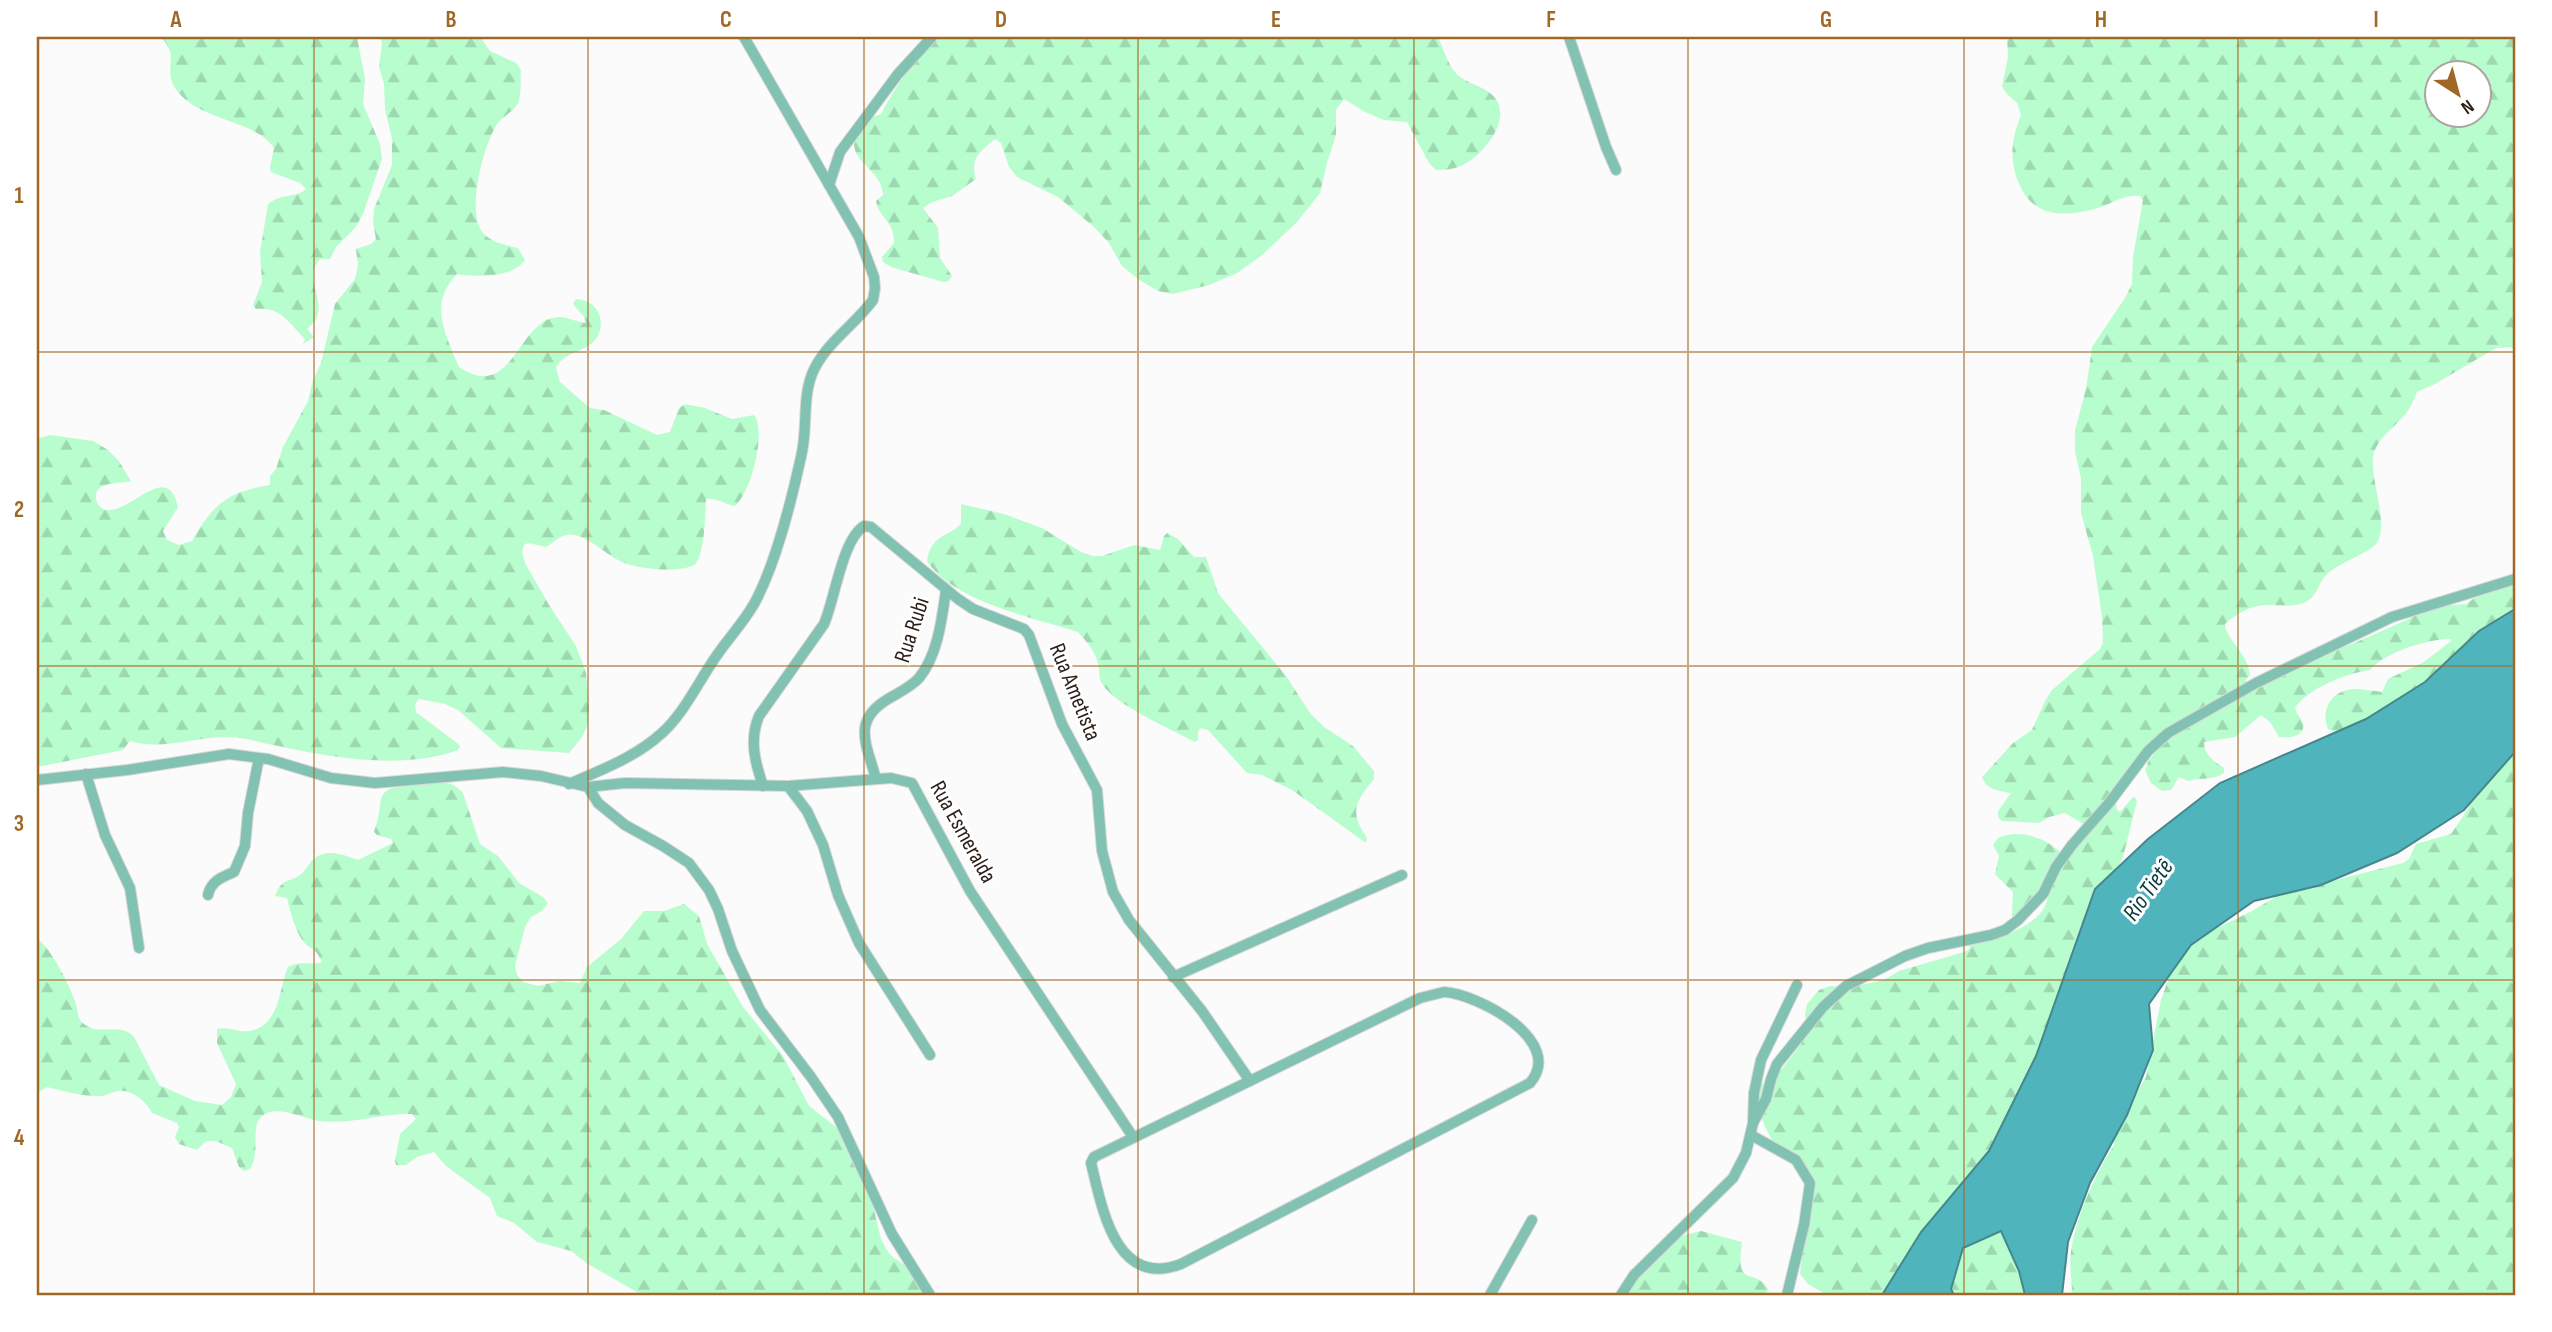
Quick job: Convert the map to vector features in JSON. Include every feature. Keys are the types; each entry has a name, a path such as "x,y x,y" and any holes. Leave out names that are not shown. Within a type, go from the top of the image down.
{"street":[{"path":"569,784 622,760 662,734 677,717 721,648 752,607 764,585 801,458 807,430 806,395 813,372 825,352 873,300 875,288 868,257 744,37"},
{"path":"829,185 840,152 898,74 932,37"},
{"path":"1569,37 1616,170"},
{"name":"Rua Ametista","path":"763,786 755,762 754,729 759,716 824,624 832,607 846,553 859,529 864,526 871,527 946,590 974,609 1024,629 1029,635 1062,724 1097,790 1102,851 1114,892 1129,920 1202,1011 1250,1081"},
{"path":"1625,1293 1642,1267 1733,1178 1743,1160 1777,1064 1835,995 1857,979 1905,956 1990,935 2005,930 2018,920 2043,894 2056,867 2072,845 2109,803 2148,751 2168,733 2256,683 2370,627 2444,600 2486,590 2515,579"},
{"name":"Rua Rubi","path":"876,779 863,733 866,719 875,707 918,678 927,664 941,625 946,590"},
{"name":"Rua Esmeralda","path":"37,780 127,770 229,754 259,758 331,778 375,783 503,772 541,775 588,788 625,783 788,786 876,779 906,780 917,788 970,891 1133,1137"},
{"path":"208,895 210,887 219,878 234,872 245,846 248,813 259,758"},
{"path":"86,774 105,835 130,887 139,948"},
{"path":"788,786 807,811 824,845 838,895 859,943 930,1055"},
{"path":"588,788 598,803 625,825 689,863 709,890 732,951 761,1010 838,1117 892,1234 930,1295"},
{"path":"1173,977 1402,875"},
{"path":"1752,1129 1754,1093 1761,1060 1797,985"},
{"path":"1444,992 1469,998 1516,1024 1535,1045 1539,1060 1534,1078 1524,1087 1181,1264 1168,1268 1145,1266 1131,1259 1113,1237 1105,1219 1092,1161 1096,1155 1250,1081 1420,998 1444,992"},
{"path":"1752,1129 1796,1160 1810,1183 1804,1225 1787,1295"},
{"path":"1489,1295 1532,1220"}],"green space":[{"path":"162,37 357,37 365,79 363,104 380,144 382,159 363,214 355,228 336,247 330,259 320,259 315,268 313,277 318,311 315,320 307,329 314,337 303,344 305,339 284,317 272,310 256,309 253,305 262,282 260,252 268,204 306,189 300,183 271,172 274,148 266,139 200,109 178,92 171,76 170,51"},
{"path":"380,37 480,37 490,51 516,63 521,70 518,103 498,123 481,164 476,212 484,234 495,242 518,248 525,260 519,266 503,273 483,276 457,274 448,285 443,296 442,319 459,367 477,376 492,375 504,368 533,330 545,321 559,317 586,323 573,304 576,299 585,301 597,310 600,330 592,343 559,363 556,368 560,382 590,408 604,410 657,435 670,432 679,408 685,404 705,408 732,419 754,415 758,423 758,447 747,489 735,506 706,499 701,550 696,563 691,566 652,569 627,564 589,541 571,534 546,547 528,543 524,545 522,553 525,563 576,646 586,673 588,724 582,737 569,753 501,748 458,710 445,704 419,699 415,704 416,712 457,743 460,746 458,750 415,760 368,760 242,738 217,737 167,744 130,741 123,750 37,767 37,439 50,435 93,441 118,460 131,481 104,485 97,491 97,501 105,510 115,509 157,488 166,488 173,494 178,507 163,531 167,540 179,545 192,541 215,509 232,496 270,485 270,476 276,469 283,447 308,401 321,363 335,304 355,279 358,265 356,249 371,244 376,239 374,209 392,165 392,139 379,67 382,43"},
{"path":"931,37 1438,37 1454,71 1466,81 1490,93 1496,99 1500,114 1497,129 1473,159 1456,168 1436,170 1429,163 1407,122 1384,120 1344,99 1336,110 1336,135 1320,193 1297,222 1261,256 1237,273 1209,285 1173,294 1158,291 1138,279 1122,266 1109,243 1094,227 1058,197 1017,177 1009,167 1001,143 995,139 975,160 976,179 952,196 932,202 923,208 938,228 940,258 952,276 949,281 943,282 891,267 883,262 882,257 894,243 894,236 876,201 883,195 882,188 856,153 852,125 881,114"},
{"path":"2007,37 2515,37 2515,353 2512,347 2496,348 2417,392 2406,413 2379,442 2373,462 2381,527 2374,546 2328,573 2312,597 2304,603 2256,606 2239,613 2225,624 2249,668 2250,675 2245,681 2256,681 2352,644 2409,619 2426,607 2466,604 2495,584 2515,580 2515,634 2341,734 2328,729 2326,722 2327,708 2334,697 2354,689 2382,692 2388,679 2424,662 2451,639 2407,648 2385,658 2370,670 2350,674 2318,688 2295,708 2303,728 2302,732 2295,736 2279,737 2270,722 2261,715 2235,737 2204,742 2208,754 2224,768 2224,773 2215,777 2188,781 2179,777 2171,790 2162,791 2151,783 2145,770 2149,760 2164,742 2157,739 2143,749 2116,804 2120,812 2132,798 2135,797 2137,801 2123,857 2096,917 2047,1062 1896,1295 1827,1295 1808,1284 1800,1274 1809,1194 1798,1169 1773,1142 1765,1127 1757,1104 1760,1085 1776,1077 1801,1044 1808,1029 1805,1015 1807,1004 1819,990 1830,986 1851,987 1884,980 1899,971 1964,952 1970,949 1969,944 2017,930 2038,916 2045,907 2048,896 2046,892 2019,914 2012,916 2013,892 1995,874 1999,856 1993,845 1998,838 2015,834 2033,836 2063,855 2085,825 2065,813 2039,823 2002,821 1998,817 1998,811 2011,793 1990,787 1982,777 2013,743 2032,730 2052,690 2100,649 2103,643 2093,556 2081,513 2081,478 2075,452 2075,430 2086,389 2092,347 2132,284 2133,257 2143,200 2140,196 2129,196 2098,208 2063,214 2033,204 2019,184 2014,166 2013,141 2021,115 2017,103 2002,86 2008,57"},
{"path":"961,504 1004,514 1042,528 1081,552 1093,556 1102,556 1134,545 1160,550 1167,533 1178,539 1194,557 1206,557 1218,593 1286,676 1310,713 1324,727 1353,746 1374,771 1374,779 1362,794 1356,814 1367,838 1366,843 1292,790 1262,775 1247,773 1208,730 1201,728 1195,742 1120,701 1103,685 1095,655 1078,632 975,598 939,575 927,561 929,553 940,538 961,524"},
{"path":"2515,730 2515,1295 2072,1295 2070,1256 2077,1224 2093,1183 2114,1145 2112,1135 2146,1077 2161,1000 2173,966 2196,938 2281,894 2403,863 2409,859 2416,844 2451,834 2468,809 2493,749"},
{"path":"412,782 446,782 458,788 463,793 480,844 498,856 519,883 543,897 548,903 542,911 531,917 525,927 515,966 517,975 523,982 538,986 559,981 580,983 587,967 621,939 644,911 664,911 684,904 699,916 707,944 743,1007 783,1056 809,1106 836,1127 855,1156 868,1185 881,1239 888,1252 908,1267 933,1295 642,1295 571,1251 537,1242 514,1223 497,1216 490,1198 446,1166 434,1152 417,1157 406,1165 396,1165 400,1134 416,1119 412,1114 330,1122 290,1113 267,1113 261,1117 256,1127 255,1155 250,1169 244,1171 239,1167 232,1148 216,1141 206,1141 197,1150 179,1144 175,1137 179,1127 177,1123 152,1113 143,1101 129,1092 118,1091 95,1096 47,1087 37,1093 37,938 60,969 82,1022 90,1028 128,1032 134,1037 159,1085 195,1101 222,1105 231,1097 236,1084 217,1043 217,1029 250,1031 260,1027 273,1014 288,967 322,962 317,953 300,937 287,898 275,896 278,890 283,883 302,873 320,855 336,853 358,860 393,843 391,839 374,832 382,797 389,789"},
{"path":"1701,1231 1742,1242 1743,1272 1763,1282 1768,1289 1766,1295 1622,1295 1674,1241 1684,1235"},
{"path":"2001,1231 2019,1271 2025,1295 1954,1295 1951,1289 1963,1247"}],"water":[{"name":"Rio Tietê","path":"2515,609 2515,752 2464,810 2397,853 2321,885 2254,901 2191,945 2149,1004 2153,1050 2127,1115 2090,1183 2068,1242 2062,1295 2025,1295 2019,1271 2001,1231 1963,1248 1951,1289 1954,1295 1882,1295 1921,1232 1989,1151 2036,1056 2095,889 2148,839 2220,783 2366,719 2425,682 2479,631"}]}
